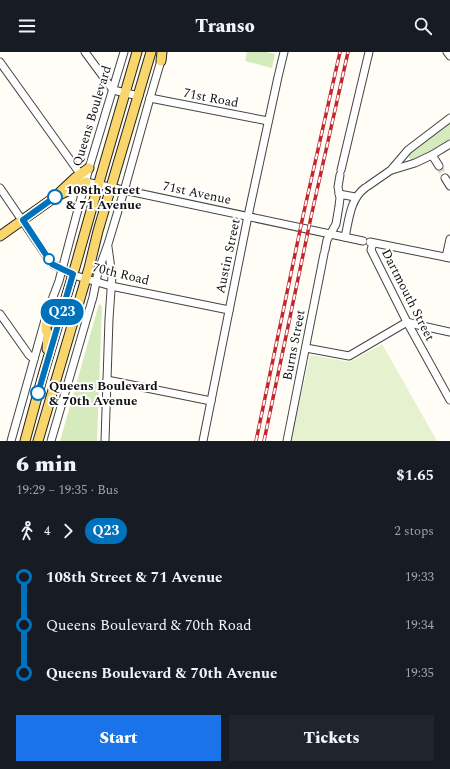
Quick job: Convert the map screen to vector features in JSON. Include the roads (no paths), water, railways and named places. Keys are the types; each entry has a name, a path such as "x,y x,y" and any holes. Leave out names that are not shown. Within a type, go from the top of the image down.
{"main road":[{"name":"Queens Boulevard","path":"25,441 137,52"},
{"path":"38,441 151,52"},
{"path":"0,236 83,178 89,168"},
{"path":"45,369 48,313"}],"street":[{"path":"85,52 113,90 139,96"},
{"name":"Queens Boulevard","path":"89,168 124,52"},
{"name":"Austin Street","path":"203,441 248,216 284,52"},
{"path":"355,197 339,194 338,187 357,97 369,52"},
{"path":"447,52 450,56"},
{"path":"51,441 93,296 98,272 124,191 162,55"},
{"path":"0,62 83,178"},
{"name":"71st Road","path":"150,98 268,121"},
{"path":"345,237 355,197 366,187 391,170 408,150 450,118"},
{"path":"391,170 415,163 450,144"},
{"path":"432,155 439,166"},
{"name":"Queens Boulevard","path":"11,441 34,359 62,269 83,178"},
{"name":"71st Avenue","path":"83,178 98,185 124,191 373,243 448,257"},
{"path":"445,178 450,186"},
{"name":"70th Road","path":"0,188 52,264 73,274 111,286 229,310"},
{"name":"Burns Street","path":"287,441 324,252 327,240 336,224 339,194"},
{"path":"448,257 450,239"},
{"name":"Dartmouth Street","path":"373,243 371,250 407,322 450,400"},
{"path":"105,441 112,276 108,244"},
{"path":"0,314 29,355 34,359"},
{"path":"306,348 349,356 407,322 450,332"},
{"path":"107,380 211,401"}],"tunnel":[{"path":"439,166 445,178"}],"railway":[{"path":"256,441 303,216 340,52"},
{"path":"264,441 311,217 348,52"}],"place":[{"name":"108th Street & 71 Avenue","path":"55,197"},
{"name":"Queens Boulevard & 70th Avenue","path":"38,393"}]}
